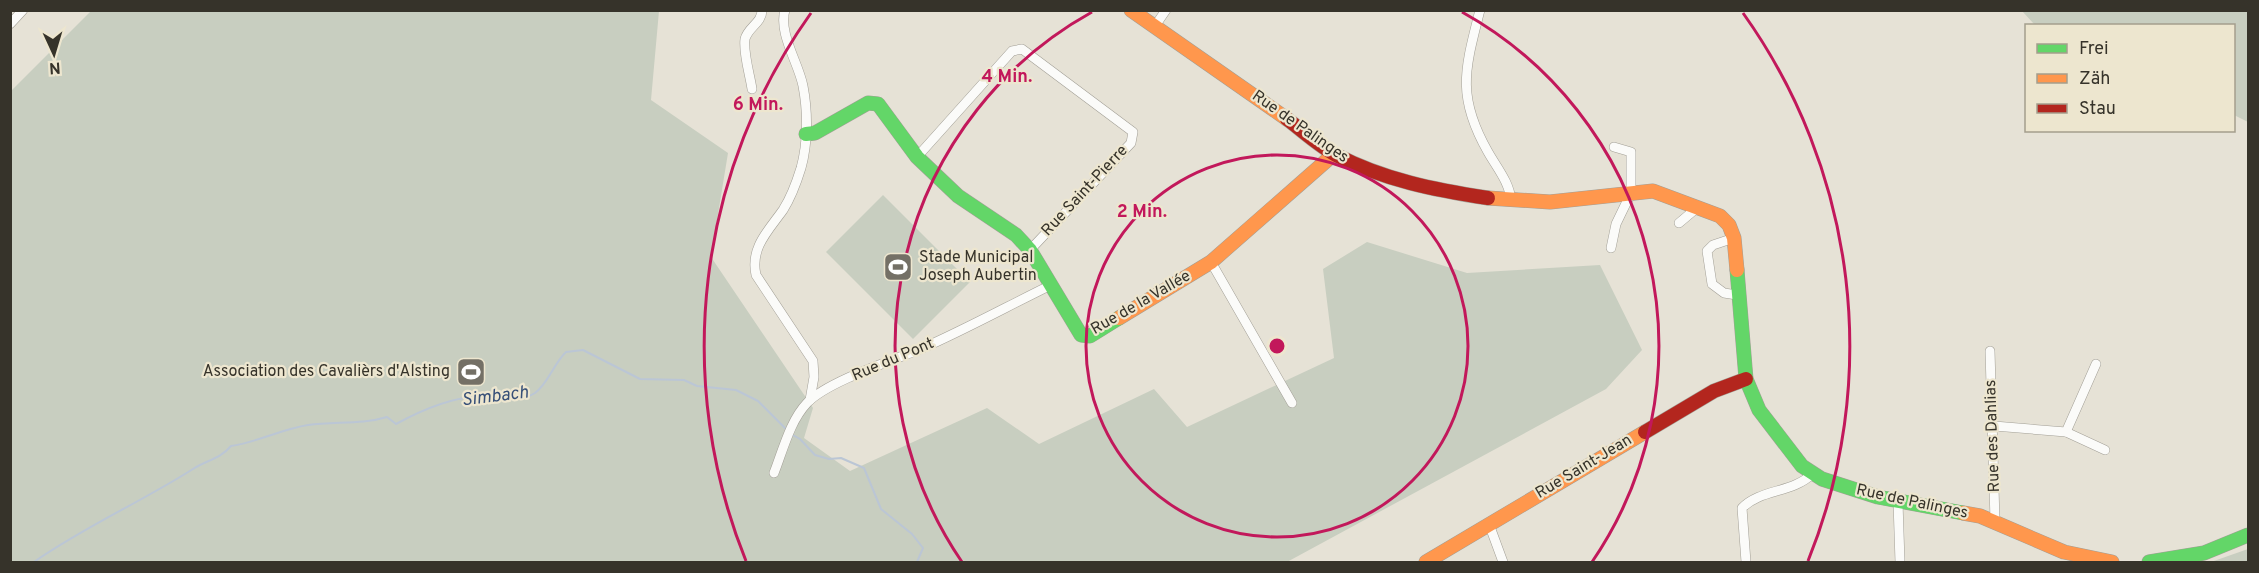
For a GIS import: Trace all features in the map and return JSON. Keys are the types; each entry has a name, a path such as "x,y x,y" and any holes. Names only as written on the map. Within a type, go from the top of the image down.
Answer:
{"main road":[{"name":"Rue de Palinges","path":"1131,10 1334,154 1370,171 1425,188 1511,201 1550,202 1660,192 1726,220 1734,238 1737,295 1746,379 1759,410 1794,457 1812,474 1838,485 1899,502 1969,514 1995,521 2064,552 2112,562"},
{"name":"Rue de la Vallée","path":"806,134 815,133 868,103 878,104 917,157 958,196 1016,236 1030,250 1081,335 1090,336 1211,262 1334,154"},
{"name":"Rue Saint-Jean","path":"1426,562 1714,391 1746,379"},
{"path":"2149,562 2204,553 2248,535"}],"street":[{"path":"10,24 23,10"},
{"path":"752,89 745,40 749,30 759,21 762,10"},
{"path":"785,10 788,36 803,86 806,134 801,169 784,208 762,238 753,262 756,275 813,361 814,377 810,400"},
{"path":"1155,26 1166,10"},
{"path":"1480,10 1466,67 1466,96 1475,127 1509,188 1511,201"},
{"name":"Rue Saint-Pierre","path":"917,157 1012,51 1022,49 1133,132 1131,143 1030,250"},
{"path":"1611,248 1616,224 1631,193 1631,152 1614,147"},
{"path":"1679,223 1698,207"},
{"path":"1734,238 1713,245 1707,255 1712,284 1724,293 1737,295"},
{"path":"1211,262 1292,404"},
{"name":"Rue du Pont","path":"774,473 789,433 801,410 810,400 847,379 925,347 1051,285"},
{"name":"Rue des Dahlias","path":"1990,351 1995,521"},
{"path":"2066,432 2096,364"},
{"path":"1994,426 2066,432 2105,450"},
{"path":"1746,562 1742,508 1749,501 1802,484 1812,474"},
{"path":"1899,502 1900,562"},
{"path":"1489,524 1503,562"}],"shaded area":[{"path":"91,11 659,11 651,100 728,153 711,257 813,408 804,438 850,471 987,408 1039,444 1154,389 1187,427 1334,358 1323,269 1367,242 1467,273 1600,265 1642,350 1606,389 1287,562 11,562 11,91"},
{"path":"2022,11 2248,11 2248,122 2235,116 2235,24 2034,24"},
{"name":"Stade Municipal Joseph Aubertin","path":"883,195 970,282 913,339 826,252"},
{"path":"2248,549 2248,562 2211,562"}],"waterway":[{"name":"Simbach","path":"34,562 198,466 218,457 231,446 308,425 367,421 387,417 396,424 434,406 465,398 521,398 540,389 566,352 583,350 640,379 684,380 697,386 736,390 758,401 787,430"},
{"name":"Simbach","path":"791,434 800,439 815,455 829,459 841,458 864,468 881,509 912,534 923,548 917,562"}],"traffic: fast":[{"path":"806,134 815,133 868,103 878,104 917,157 958,196 1016,235 1030,250 1081,335 1090,336 1119,318"},
{"path":"1737,270 1746,379 1759,410 1802,466 1822,479 1878,497 1963,513"},
{"path":"2149,562 2204,553 2248,535"}],"traffic: slow":[{"path":"1131,10 1287,119"},
{"path":"1119,318 1211,262 1334,154"},
{"path":"1488,198 1550,202 1653,191 1720,216 1729,225 1734,238 1737,270"},
{"path":"1426,562 1645,432"},
{"path":"1963,513 1980,516 2064,552 2112,562"}],"traffic: jam":[{"path":"1287,119 1317,143 1354,164 1429,187 1488,198"},
{"path":"1645,432 1714,391 1746,379"}],"place":[{"name":"Stade Municipal Joseph Aubertin","path":"898,267"},
{"name":"Association des Cavalièrs d'Alsting","path":"471,372"}]}
